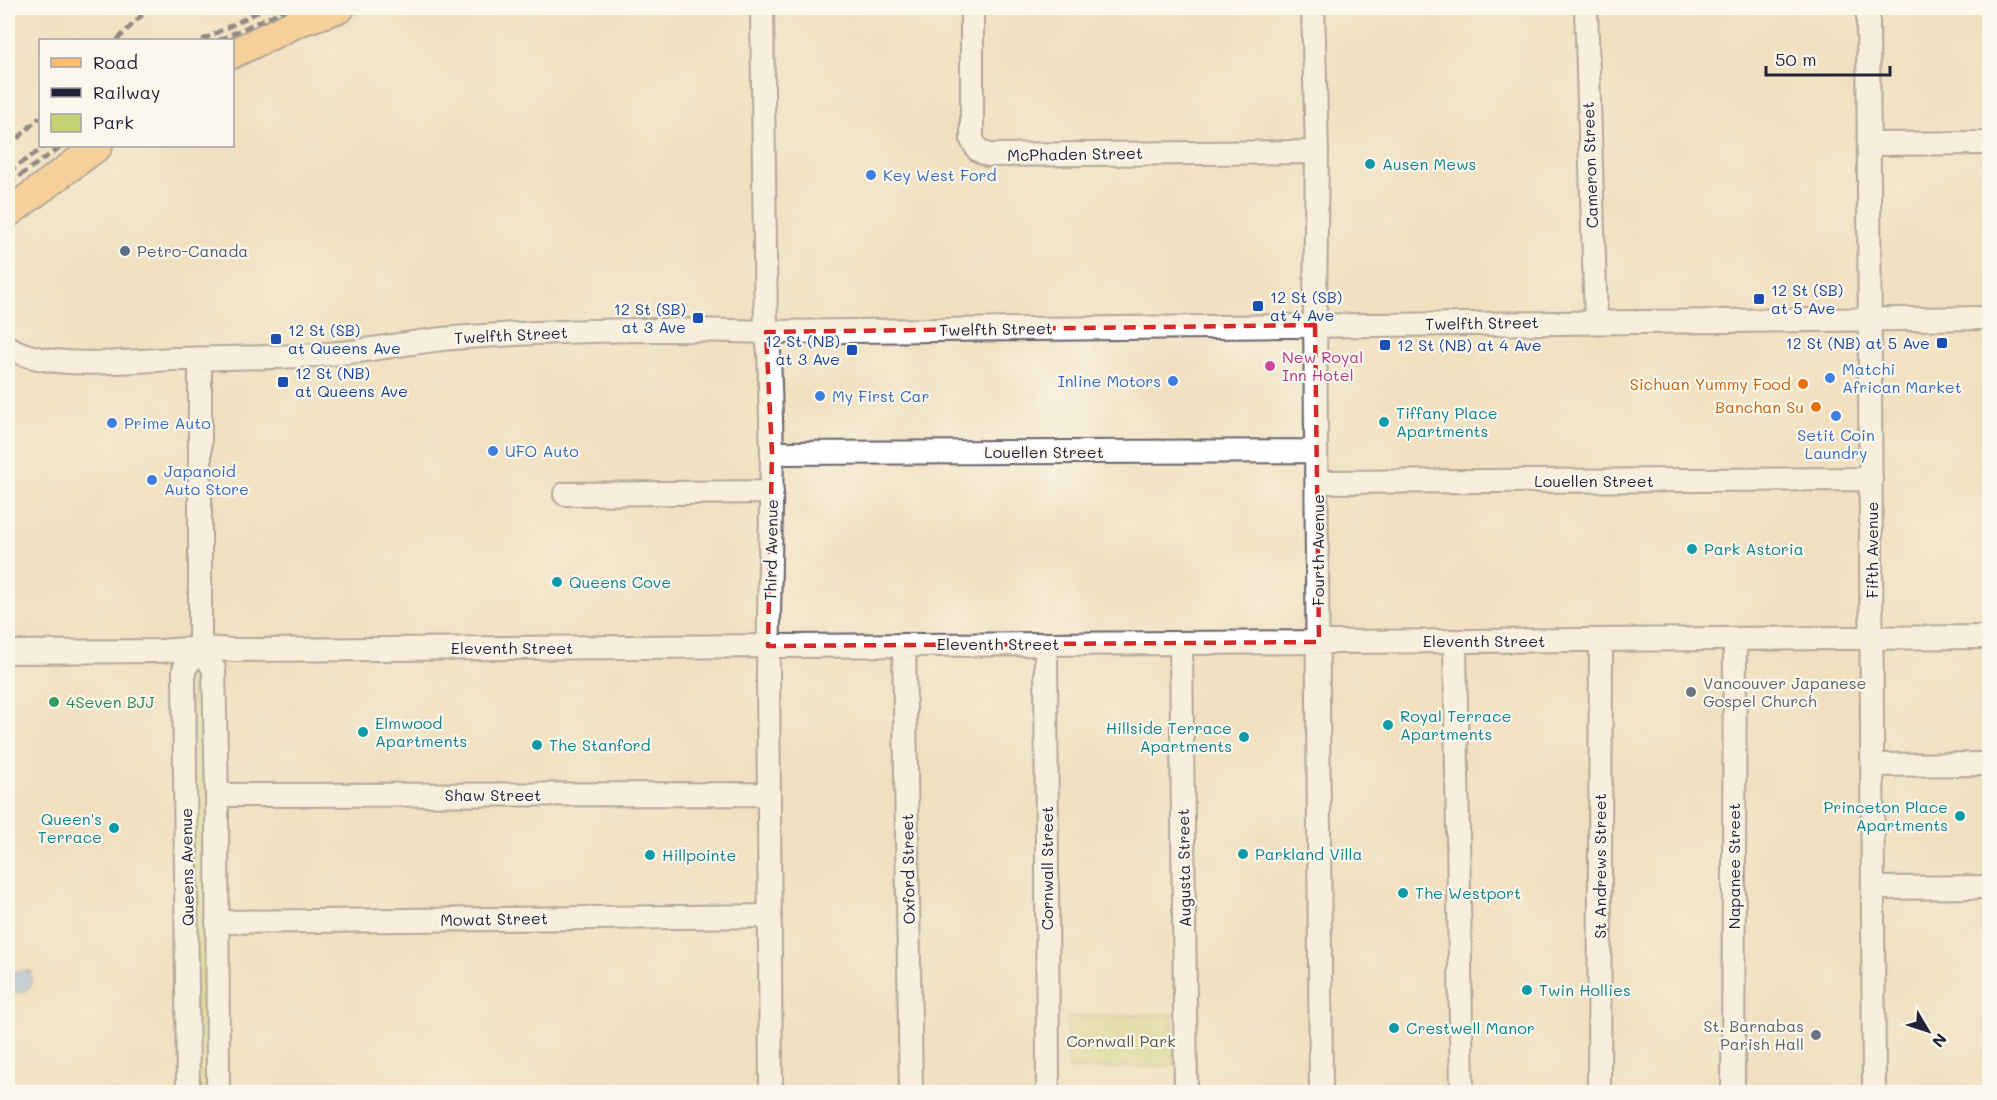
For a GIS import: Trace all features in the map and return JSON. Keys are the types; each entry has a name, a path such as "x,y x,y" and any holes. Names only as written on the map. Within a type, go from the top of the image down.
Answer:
{"main road":[{"path":"234,53 298,22 340,8"},
{"path":"8,213 97,147"}],"street":[{"name":"Third Avenue","path":"762,8 766,332 769,352 772,453 768,646 771,1092"},
{"name":"McPhaden Street","path":"972,8 972,140 978,150 988,155 1317,152"},
{"name":"Fourth Avenue","path":"1313,8 1317,152 1316,451 1321,1092"},
{"name":"Cameron Street","path":"1586,8 1596,322"},
{"name":"Fifth Avenue","path":"1868,8 1874,1092"},
{"path":"1869,144 1989,143"},
{"name":"Twelfth Street","path":"8,347 32,358 64,361 200,359 339,353 464,337 589,331 766,332 1989,318"},
{"name":"Queens Avenue","path":"200,359 200,648 214,669 217,795 218,1092"},
{"name":"Louellen Street","path":"772,453 1316,451"},
{"name":"Louellen Street","path":"1317,482 1871,479"},
{"path":"566,494 772,492"},
{"name":"Eleventh Street","path":"8,652 160,651 200,648 234,650 1989,637"},
{"name":"Napanee Street","path":"1733,1092 1735,639"},
{"name":"St Andrews Street","path":"1599,1092 1601,640"},
{"path":"1455,641 1462,1092"},
{"name":"Augusta Street","path":"1181,643 1186,1092"},
{"name":"Cornwall Street","path":"1046,644 1048,1092"},
{"name":"Oxford Street","path":"904,645 911,1092"},
{"name":"Queens Avenue","path":"188,1092 184,669 200,648"},
{"path":"1873,765 1989,764"},
{"name":"Shaw Street","path":"217,795 769,794"},
{"path":"1874,888 1989,887"},
{"name":"Mowat Street","path":"217,922 770,916"}],"highlighted area":[{"path":"1315,325 1319,642 768,646 772,453 766,332"}],"green space":[{"path":"191,672 206,672 210,1092 195,1092"},
{"name":"Cornwall Park","path":"1173,1014 1174,1066 1069,1069 1067,1017"}],"water":[{"path":"31,971 31,985 25,992 8,993 9,972"}],"railway":[{"path":"118,39 149,8"},
{"path":"204,39 266,8"},
{"path":"221,39 288,8"},
{"path":"8,148 39,118"},
{"path":"8,172 44,147"},
{"path":"8,184 61,147"}],"place":[{"name":"Ausen Mews","path":"1370,164"},
{"name":"Key West Ford","path":"871,175"},
{"name":"Petro-Canada","path":"125,251"},
{"name":"12 St (SB) at 5 Ave","path":"1759,299"},
{"name":"12 St (SB) at 4 Ave","path":"1258,306"},
{"name":"12 St (SB) at 3 Ave","path":"698,318"},
{"name":"12 St (SB) at Queens Ave","path":"276,339"},
{"name":"12 St (NB) at 5 Ave","path":"1942,343"},
{"name":"12 St (NB) at 4 Ave","path":"1385,345"},
{"name":"12 St (NB) at 3 Ave","path":"852,350"},
{"name":"New Royal Inn Hotel","path":"1270,366"},
{"name":"Matchi African Market","path":"1830,378"},
{"name":"Inline Motors","path":"1173,381"},
{"name":"12 St (NB) at Queens Ave","path":"283,382"},
{"name":"Sichuan Yummy Food","path":"1803,384"},
{"name":"My First Car","path":"820,396"},
{"name":"Banchan Su","path":"1816,407"},
{"name":"Setit Coin Laundry","path":"1836,416"},
{"name":"Tiffany Place Apartments","path":"1384,422"},
{"name":"Prime Auto","path":"112,423"},
{"name":"UFO Auto","path":"493,451"},
{"name":"Japanoid Auto Store","path":"152,480"},
{"name":"Park Astoria","path":"1692,549"},
{"name":"Queens Cove","path":"557,582"},
{"name":"Vancouver Japanese Gospel Church","path":"1691,692"},
{"name":"4Seven BJJ","path":"54,702"},
{"name":"Royal Terrace Apartments","path":"1388,725"},
{"name":"Elmwood Apartments","path":"363,732"},
{"name":"Hillside Terrace Apartments","path":"1244,737"},
{"name":"The Stanford","path":"537,745"},
{"name":"Princeton Place Apartments","path":"1960,816"},
{"name":"Queen's Terrace","path":"114,828"},
{"name":"Parkland Villa","path":"1243,854"},
{"name":"Hillpointe","path":"650,855"},
{"name":"The Westport","path":"1403,893"},
{"name":"Twin Hollies","path":"1527,990"},
{"name":"Crestwell Manor","path":"1394,1028"},
{"name":"St. Barnabas Parish Hall","path":"1816,1035"}]}
